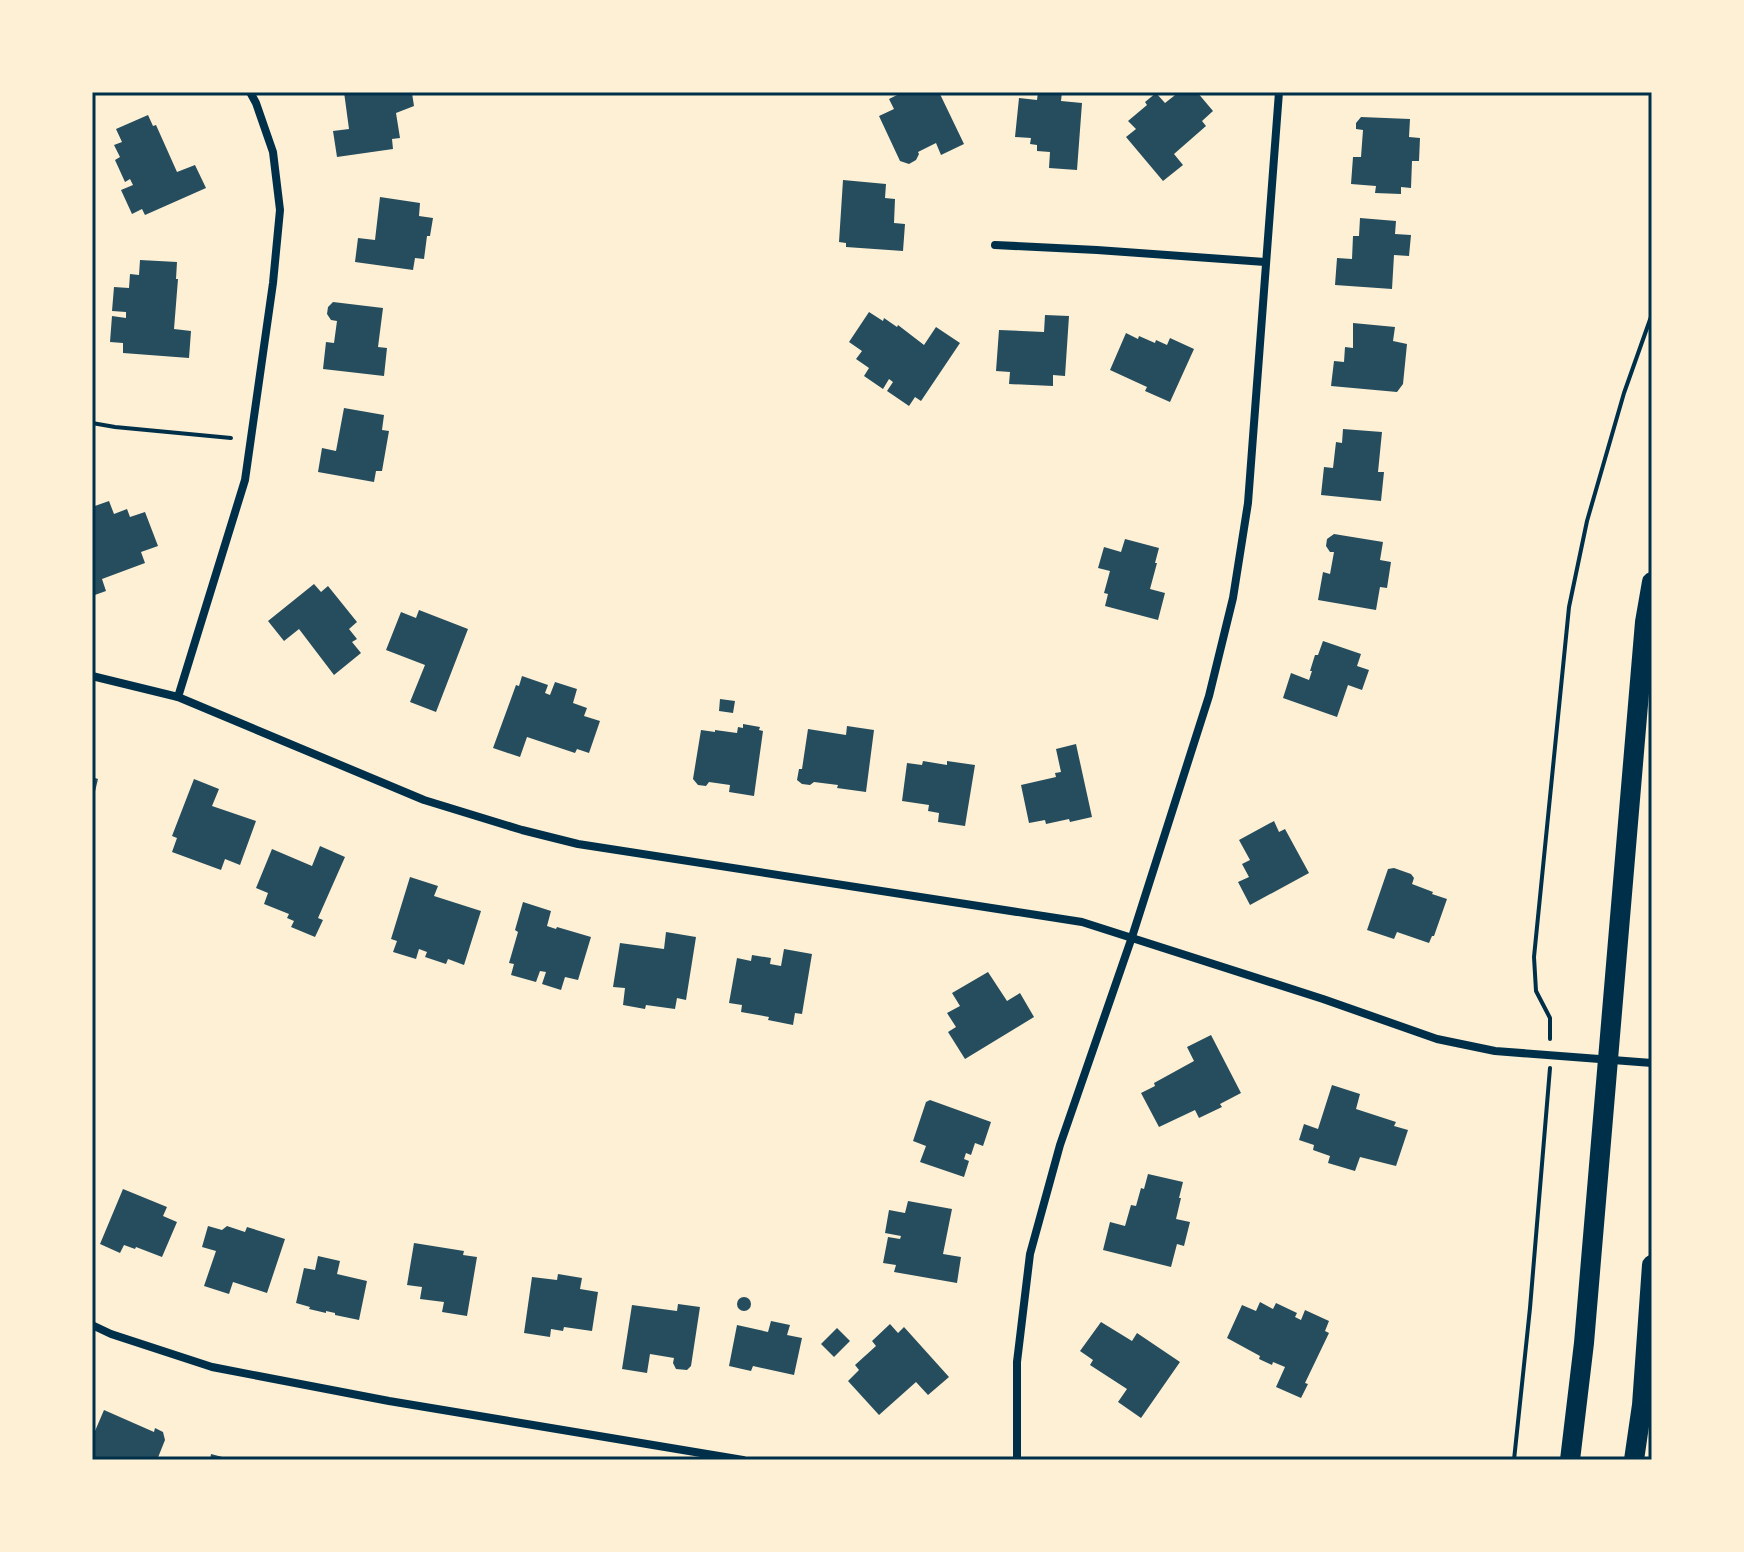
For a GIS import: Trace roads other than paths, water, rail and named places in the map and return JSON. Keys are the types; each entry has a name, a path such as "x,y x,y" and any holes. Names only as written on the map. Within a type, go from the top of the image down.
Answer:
{"main road":[{"path":"1570,1460 1584,1343 1644,637 1652,582"},
{"path":"1634,1460 1642,1405 1652,1265"}],"street":[{"path":"178,697 245,480 273,283 280,210 273,152 250,92"},
{"path":"1017,1460 1017,1362 1030,1254 1060,1145 1132,937 1209,696 1233,598 1248,503 1279,92"},
{"path":"995,245 1265,262"},
{"path":"92,676 178,697 399,790 459,811 578,844 1067,920 1132,937 1437,1039 1495,1051 1652,1063"},
{"path":"92,1325 212,1367 403,1403 743,1460"}]}
